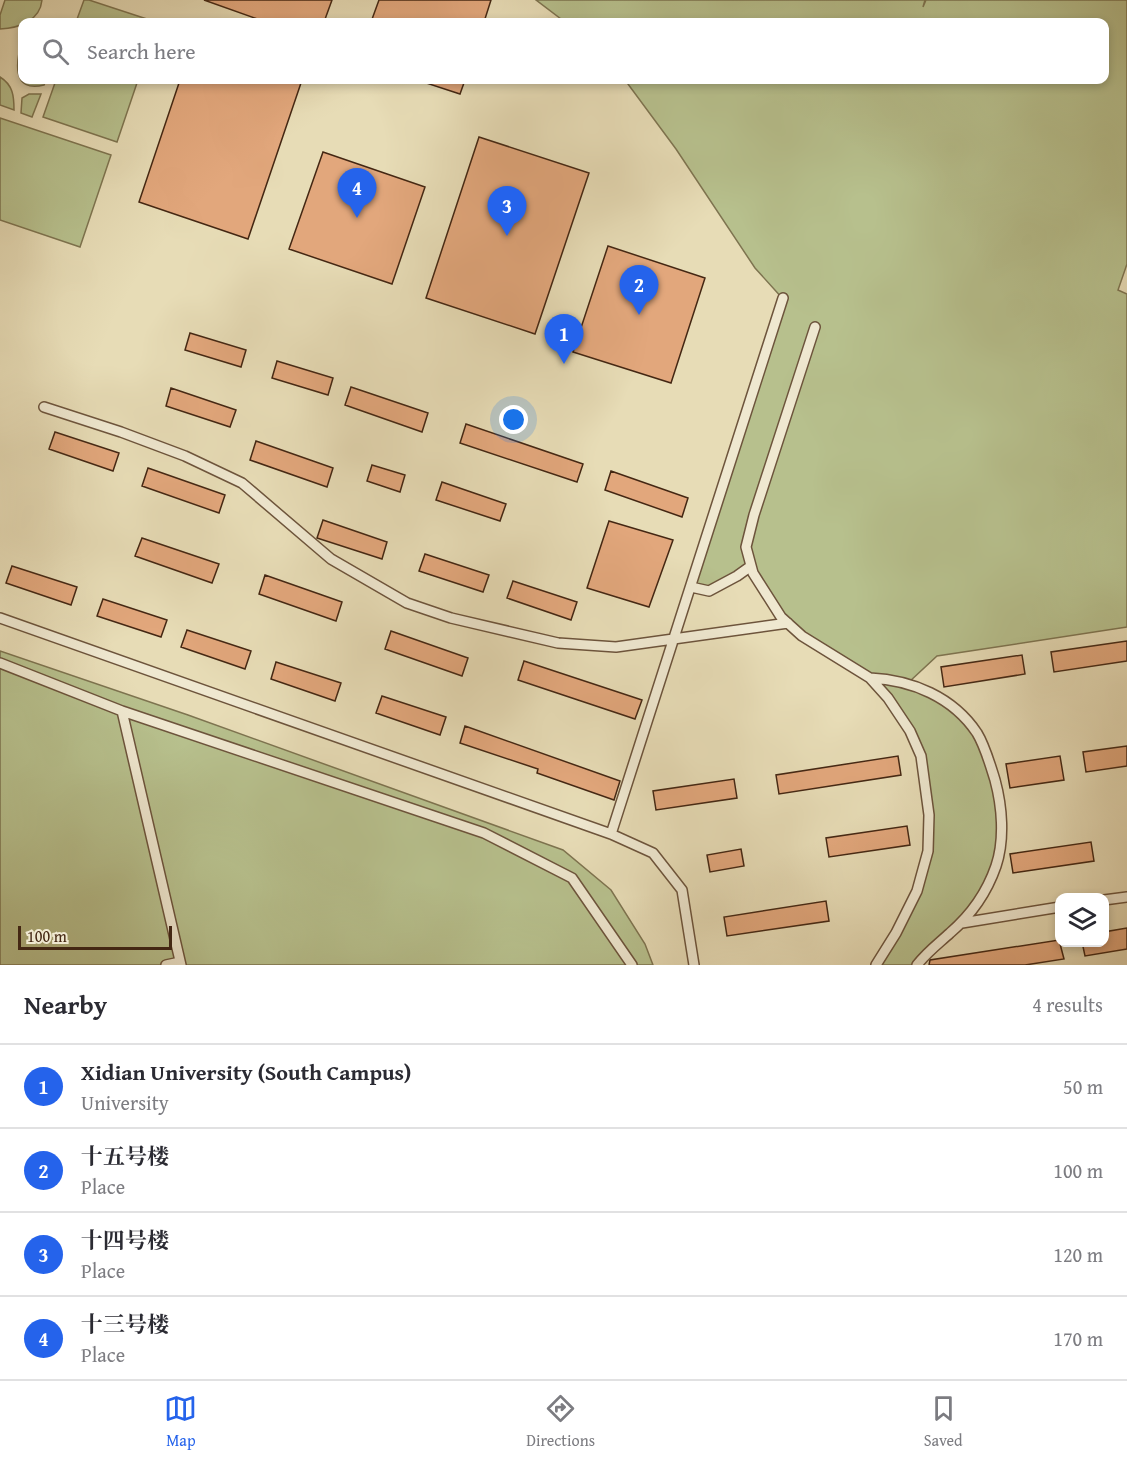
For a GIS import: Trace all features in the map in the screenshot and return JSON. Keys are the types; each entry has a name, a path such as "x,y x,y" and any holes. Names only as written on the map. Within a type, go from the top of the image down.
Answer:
{"street":[{"path":"611,834 783,298"},
{"path":"815,327 749,531 746,547 753,573 766,595 788,623 802,636 870,678 888,698 910,731 921,756 929,814 928,851 917,891 896,933 876,965"},
{"path":"44,407 185,456 242,483 331,559 407,603 451,618 558,643 616,647 788,623"},
{"path":"692,587 708,591 751,566"},
{"path":"0,618 611,834 653,852 682,890 694,965"},
{"path":"0,663 122,711 484,833 572,878 632,965"},
{"path":"870,678 890,679 933,693 953,707 977,733 990,764 1000,800 1001,834 996,865 974,908 962,923 926,953 917,965"},
{"path":"122,711 180,964 166,965"},
{"path":"1109,899 1127,897"},
{"path":"962,923 1055,908"}],"green space":[{"path":"5,0 42,0 33,18 18,18 18,26 0,29 0,15"},
{"path":"84,0 89,0 144,18 77,18"},
{"path":"536,0 925,0 923,7 926,0 1127,0 1127,264 1118,290 1127,294 1127,627 937,656 908,683 936,695 977,733 997,788 1001,834 984,892 918,965 877,965 896,933 928,851 925,778 910,731 870,678 781,617 751,566 719,587 691,587 783,299 755,268 676,149 628,84 1109,84 1109,18 560,18"},
{"path":"0,77 12,91 14,110 0,105"},
{"path":"26,84 44,84 44,85"},
{"path":"55,84 137,84 117,142 43,117"},
{"path":"29,94 41,94 32,117 21,113 22,98"},
{"path":"0,118 111,155 80,247 0,220"},
{"path":"0,651 188,715 563,850 611,890 645,944 653,965 0,965"}],"building":[{"path":"204,0 332,0 325,18 255,18"},
{"path":"379,0 491,0 485,18 372,18"},
{"path":"179,84 301,84 248,239 139,202"},
{"path":"429,84 464,84 460,94"},
{"path":"479,137 589,173 535,334 426,298"},
{"path":"323,152 425,187 392,284 289,249"},
{"path":"608,246 705,278 671,383 573,352"},
{"path":"190,333 246,350 241,367 185,350"},
{"path":"277,361 333,378 328,395 272,378"},
{"path":"351,387 428,413 422,432 345,405"},
{"path":"171,388 236,410 230,427 166,406"},
{"path":"466,424 583,464 577,482 460,443"},
{"path":"55,432 119,453 113,471 49,449"},
{"path":"256,441 333,468 327,487 250,460"},
{"path":"372,465 405,475 400,492 367,481"},
{"path":"148,468 225,495 219,513 142,486"},
{"path":"611,471 688,498 682,517 605,490"},
{"path":"442,482 506,504 500,521 436,500"},
{"path":"323,520 387,542 382,559 317,538"},
{"path":"609,521 673,540 649,607 587,588"},
{"path":"142,538 219,564 212,583 135,556"},
{"path":"425,554 489,575 483,592 419,571"},
{"path":"12,566 77,587 71,605 6,583"},
{"path":"265,575 342,602 336,621 259,594"},
{"path":"513,581 577,602 571,620 507,598"},
{"path":"103,599 167,620 161,637 97,616"},
{"path":"187,630 251,651 245,669 181,647"},
{"path":"391,631 468,658 462,676 385,649"},
{"path":"1127,641 1127,661 1054,672 1051,652"},
{"path":"1022,655 1025,674 944,687 941,667"},
{"path":"524,661 642,700 635,719 518,680"},
{"path":"276,662 341,683 335,701 271,679"},
{"path":"382,696 446,717 440,735 376,713"},
{"path":"465,726 620,781 614,800 537,773 538,769 460,743"},
{"path":"1127,746 1127,766 1086,772 1083,752"},
{"path":"898,756 901,775 779,794 776,775"},
{"path":"1060,756 1064,780 1010,788 1006,764"},
{"path":"734,779 737,798 656,810 653,791"},
{"path":"907,826 910,845 829,857 826,838"},
{"path":"1091,842 1094,861 1013,873 1010,854"},
{"path":"741,849 744,866 710,872 707,855"},
{"path":"826,901 829,921 727,936 724,917"},
{"path":"1127,928 1127,949 1085,956 1083,947 1109,947 1109,931"},
{"path":"1055,941 1055,947 1061,947 1064,959 1025,965 929,965 930,960"}],"place":[{"name":"十三号楼","path":"357,218"},
{"name":"十四号楼","path":"507,236"},
{"name":"十五号楼","path":"639,315"},
{"name":"Xidian University (South Campus)","path":"564,364"}]}
